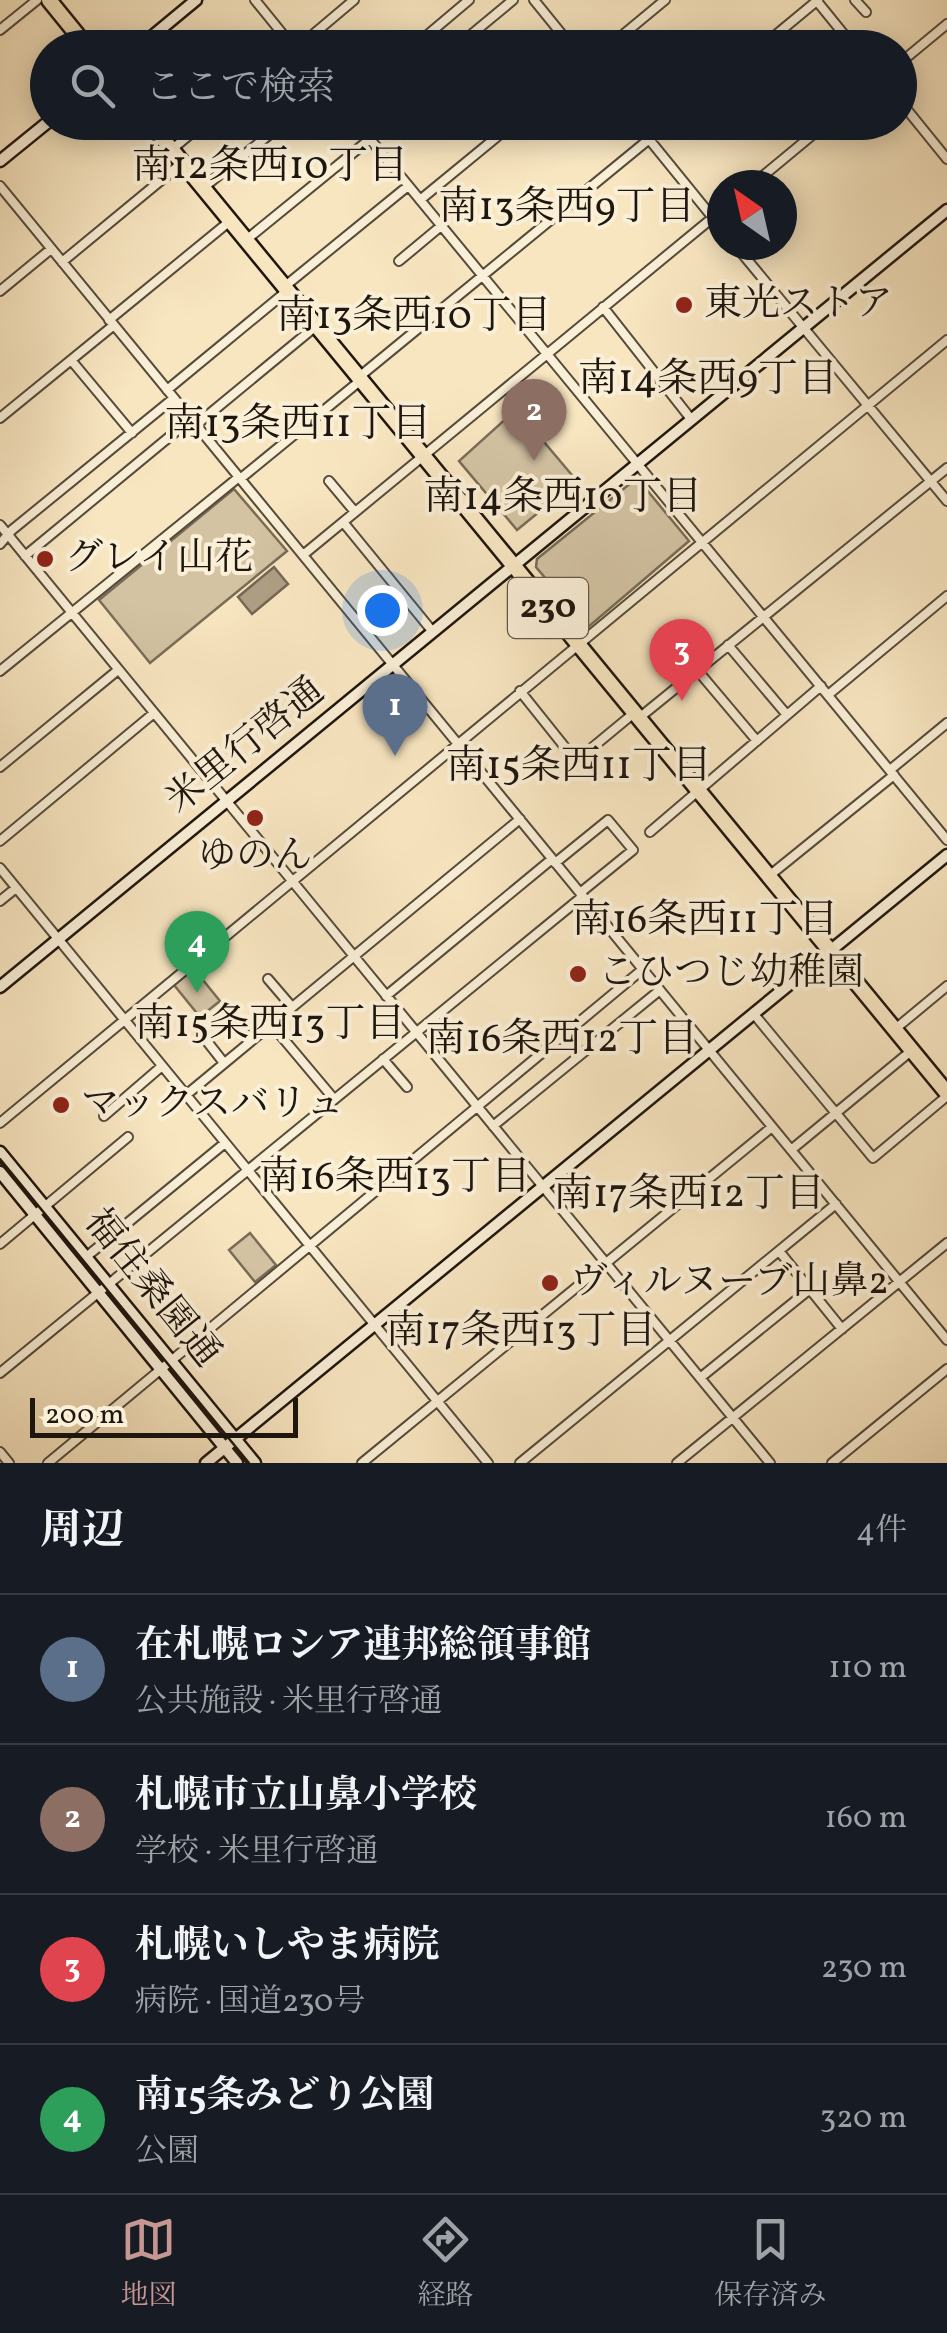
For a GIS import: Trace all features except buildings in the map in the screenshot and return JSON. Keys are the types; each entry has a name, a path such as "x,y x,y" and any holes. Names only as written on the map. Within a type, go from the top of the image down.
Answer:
{"highway":[{"path":"49,0 73,30"},
{"name":"230","path":"163,140 947,1095"}],"street":[{"path":"0,30 37,0"},
{"path":"160,30 196,0"},
{"path":"256,0 280,30"},
{"path":"317,30 354,0"},
{"path":"433,30 469,0"},
{"path":"477,30 513,0"},
{"path":"534,0 558,30"},
{"path":"628,30 664,0"},
{"path":"781,30 816,0 840,30"},
{"path":"855,0 866,12"},
{"path":"917,49 947,24"},
{"path":"917,122 947,159"},
{"path":"936,145 947,136"},
{"path":"0,161 30,137"},
{"path":"171,150 183,140"},
{"path":"203,188 263,140"},
{"path":"246,240 369,140"},
{"path":"371,140 947,840"},
{"path":"420,200 493,140"},
{"path":"0,671 649,140 707,211"},
{"path":"770,170 806,140"},
{"path":"62,262 182,162"},
{"path":"0,186 946,1337"},
{"path":"167,390 408,186"},
{"name":"米里行啓通","path":"0,988 947,210"},
{"path":"0,418 230,221"},
{"path":"302,555 707,221"},
{"path":"399,260 442,226"},
{"path":"0,291 52,249"},
{"path":"747,260 947,501"},
{"path":"602,308 691,418"},
{"path":"26,556 316,325"},
{"path":"0,1123 947,340"},
{"path":"70,360 132,433"},
{"path":"0,544 174,398"},
{"path":"520,691 576,761 698,670 947,468"},
{"path":"329,481 355,512"},
{"path":"343,522 433,632"},
{"path":"0,525 770,1463"},
{"path":"828,694 947,596"},
{"path":"728,646 787,715"},
{"path":"0,767 118,670"},
{"path":"698,670 757,741"},
{"path":"650,832 821,686"},
{"path":"0,841 154,713"},
{"path":"768,876 947,723"},
{"path":"186,1095 520,819"},
{"path":"0,1372 632,850 608,820 386,996"},
{"path":"206,1463 947,854"},
{"path":"0,868 488,1463"},
{"path":"0,901 16,888"},
{"path":"48,1463 642,969"},
{"path":"268,979 292,1007"},
{"path":"894,1030 947,986"},
{"path":"493,1126 660,990"},
{"path":"752,1013 873,1158 947,1095"},
{"path":"231,1016 251,1041"},
{"path":"271,1024 334,1099"},
{"path":"202,1035 224,1063"},
{"path":"791,1150 911,1050"},
{"path":"383,1058 408,1087"},
{"path":"104,1116 162,1066"},
{"path":"362,1463 772,1127"},
{"path":"0,1244 128,1137"},
{"path":"86,1258 225,1143"},
{"name":"福住桑園通","path":"0,1152 86,1258 161,1370 237,1463"},
{"name":"福住桑園通","path":"0,1172 172,1362 256,1463"},
{"path":"520,1463 836,1204"},
{"path":"681,1462 947,1244"},
{"path":"779,1251 842,1329"},
{"path":"700,1378 810,1289"},
{"path":"0,1355 8,1366"},
{"path":"832,1463 947,1368"},
{"path":"0,1452 9,1463"}],"shaded area":[{"path":"510,415 522,416 577,481 517,530 459,461"},
{"path":"637,478 689,541 587,628 572,610 582,601 573,591 563,599 536,567 537,559"},
{"path":"234,489 287,551 150,663 99,600"},
{"path":"274,567 288,584 252,614 238,597"},
{"path":"194,969 220,1001 200,1017 174,985"},
{"path":"250,1233 276,1265 255,1282 229,1250"}],"tram line":[{"path":"0,1159 249,1463"}],"place":[{"name":"東光ストア","path":"684,305"},
{"name":"札幌市立山鼻小学校","path":"534,461"},
{"name":"グレイ山花","path":"45,559"},
{"name":"札幌いしやま病院","path":"682,701"},
{"name":"在札幌ロシア連邦総領事館","path":"395,756"},
{"name":"ゆのん","path":"255,818"},
{"name":"こひつじ幼稚園","path":"578,974"},
{"name":"南15条みどり公園","path":"197,993"},
{"name":"マックスバリュ","path":"61,1105"},
{"name":"ヴィルヌーブ山鼻2","path":"550,1283"}],"district":[{"name":"南12条西10丁目","path":"270,168"},
{"name":"南13条西9丁目","path":"567,209"},
{"name":"南13条西10丁目","path":"414,318"},
{"name":"南14条西9丁目","path":"708,381"},
{"name":"南13条西11丁目","path":"298,426"},
{"name":"南14条西10丁目","path":"563,499"},
{"name":"南15条西11丁目","path":"579,768"},
{"name":"南16条西11丁目","path":"705,922"},
{"name":"南15条西13丁目","path":"270,1026"},
{"name":"南16条西12丁目","path":"562,1041"},
{"name":"南16条西13丁目","path":"395,1179"},
{"name":"南17条西12丁目","path":"689,1196"},
{"name":"南17条西13丁目","path":"521,1333"}]}
